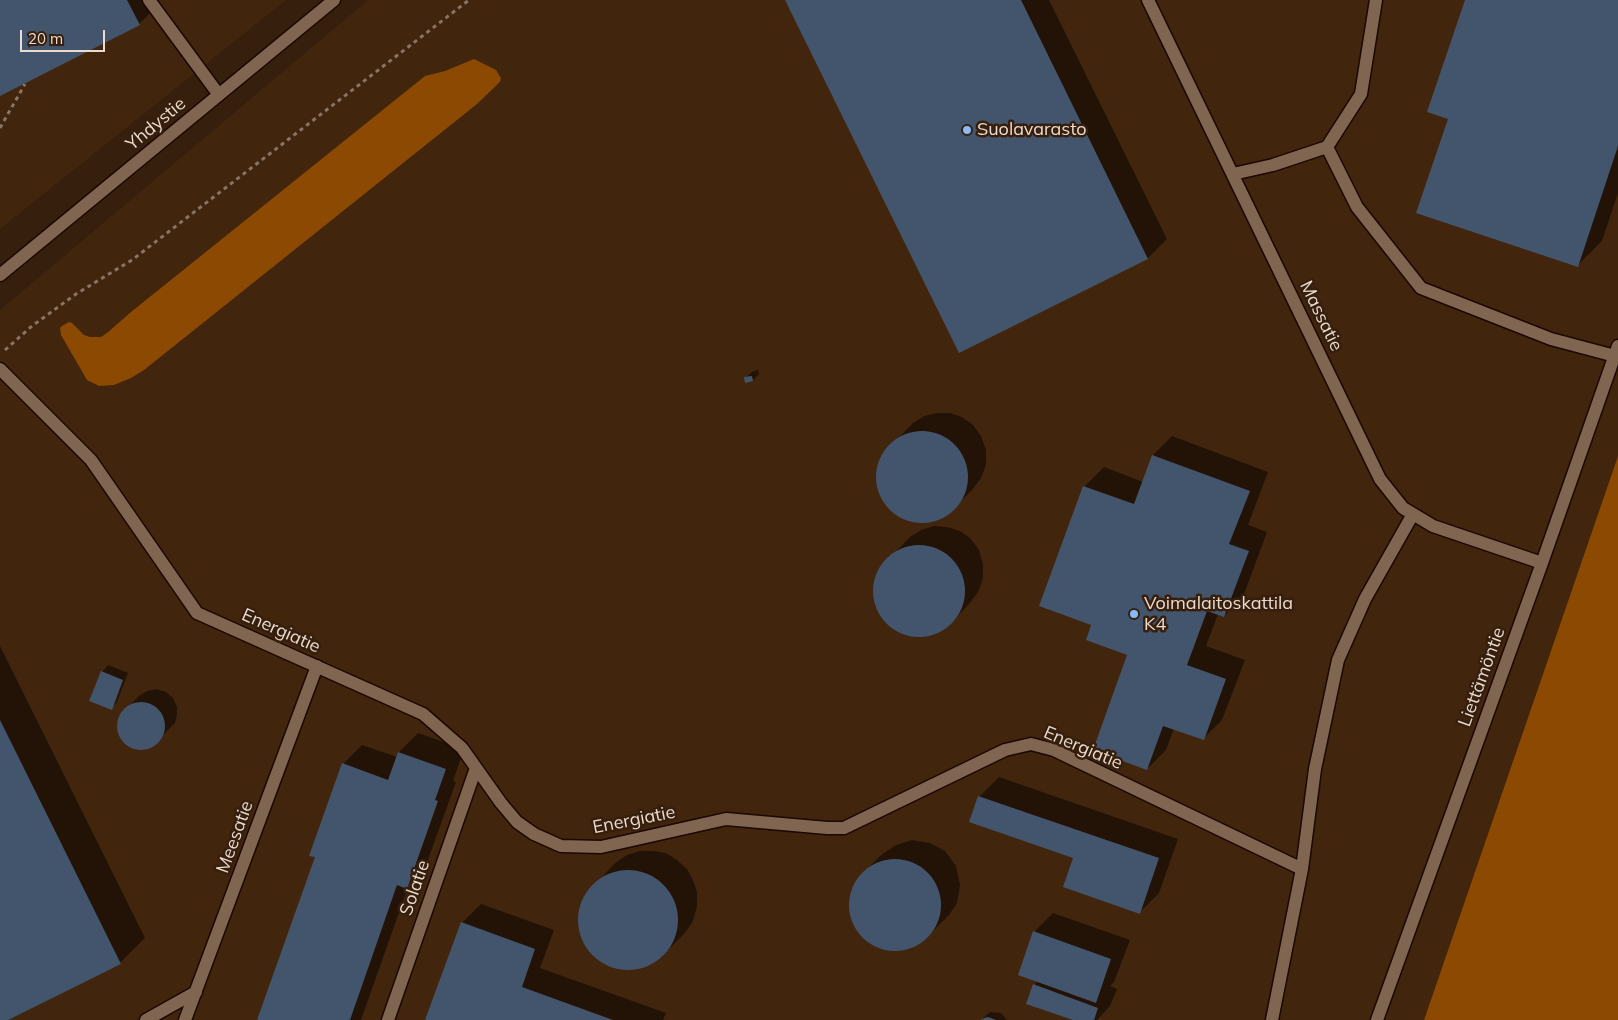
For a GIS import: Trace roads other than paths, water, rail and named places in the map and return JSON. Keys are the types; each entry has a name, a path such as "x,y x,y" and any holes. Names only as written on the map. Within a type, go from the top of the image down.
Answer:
{"lane":[{"path":"149,0 219,94"},
{"name":"Yhdystie","path":"0,275 334,0"},
{"name":"Massatie","path":"1148,0 1380,479 1404,508 1433,526 1516,556 1542,563"},
{"path":"1232,174 1273,165 1327,147 1361,94 1376,0"},
{"path":"1327,147 1357,207 1421,288 1551,339 1616,351"},
{"name":"Liettämöntie","path":"1376,1020 1542,563 1616,351"},
{"name":"Energiatie","path":"0,369 91,460 197,613 423,714 462,748 501,803 517,822 534,834 561,846 601,847 726,819 844,828 1005,750 1032,744 1054,750 1302,869"},
{"path":"1272,1020 1302,869 1315,769 1338,660 1365,599 1413,514"},
{"name":"Meesatie","path":"185,1020 317,666"},
{"name":"Solatie","path":"388,1020 476,768"},
{"path":"146,1020 196,992"}],"place":[{"name":"Suolavarasto","path":"967,130"},
{"name":"Voimalaitoskattila K4","path":"1134,614"}]}
